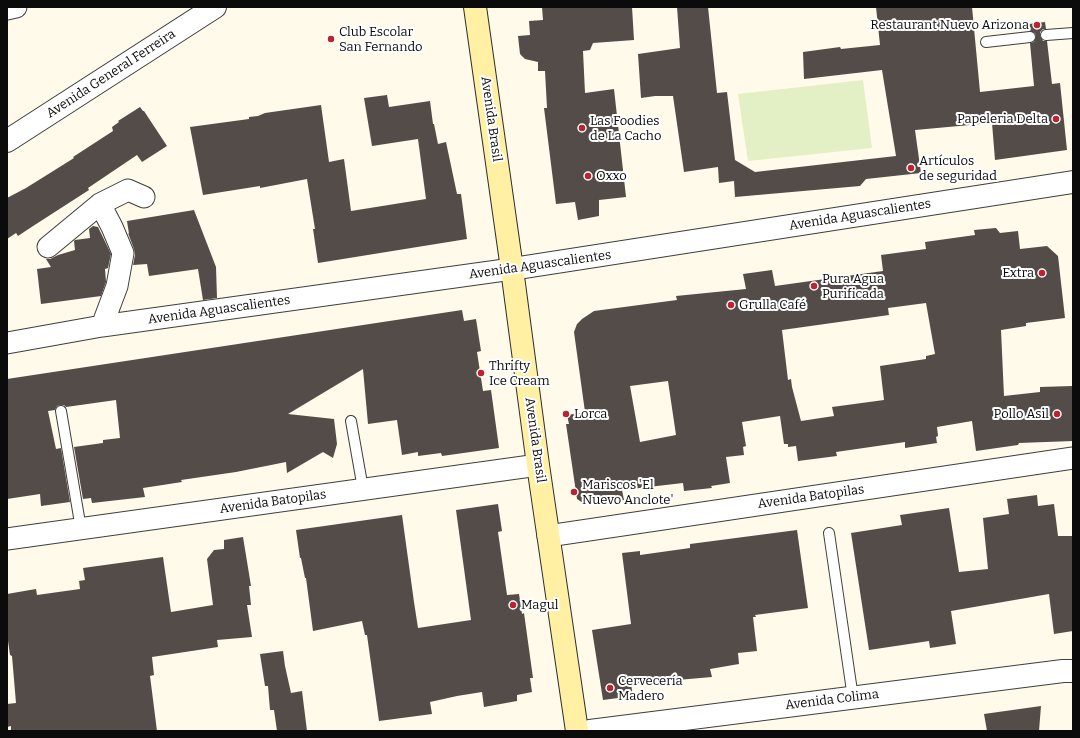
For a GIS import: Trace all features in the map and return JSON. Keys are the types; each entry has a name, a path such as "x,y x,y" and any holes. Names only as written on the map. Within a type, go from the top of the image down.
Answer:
{"main road":[{"name":"Avenida Brasil","path":"475,7 548,536 577,731"}],"street":[{"path":"7,9 16,7"},
{"name":"Avenida General Ferreira","path":"7,141 215,7"},
{"name":"Avenida Aguascalientes","path":"7,343 102,326 512,269 1073,182"},
{"path":"48,247 100,204 128,190 144,196"},
{"path":"100,204 123,253 117,286 102,326"},
{"name":"Avenida Batopilas","path":"548,536 1073,458"},
{"name":"Avenida Batopilas","path":"7,539 538,465"},
{"name":"Avenida Colima","path":"590,731 1063,671 1073,671"}],"lane":[{"path":"1046,35 1073,32"},
{"path":"986,42 1030,37"},
{"path":"61,411 81,529"},
{"path":"351,421 362,489"},
{"path":"829,533 853,698"}],"green space":[{"path":"863,80 872,148 748,161 738,94"}],"building":[{"path":"542,7 632,7 634,40 593,43 590,50 583,51 585,93 614,89 626,197 599,200 599,216 578,220 575,202 556,204 544,108 547,108 545,71 538,71 538,62 525,59 520,54 518,36 530,35 529,21 543,20"},
{"path":"677,7 708,7 717,93 727,92 735,160 755,172 896,156 882,70 804,79 803,52 840,47 841,49 880,45 876,7 972,7 980,92 1034,86 1030,43 1034,42 1036,37 1035,33 1029,31 1029,24 1045,22 1046,29 1043,29 1040,32 1040,36 1043,41 1047,41 1052,84 1060,83 1067,150 995,160 992,123 915,130 921,173 866,179 860,186 735,197 734,181 719,183 718,167 684,172 673,96 641,98 638,54 680,48"},
{"path":"387,95 389,107 430,101 433,124 438,144 446,142 457,194 461,194 467,239 318,263 313,229 315,229 307,179 260,188 260,186 203,195 190,127 249,119 249,117 258,116 265,113 321,105 329,162 344,159 351,211 426,199 418,139 372,146 364,98"},
{"path":"140,107 167,146 142,162 137,155 88,188 89,190 18,236 16,233 7,239 7,198 74,158 73,157 113,131 112,127 119,122 118,121"},
{"path":"194,210 216,267 217,298 203,300 198,269 149,276 147,264 133,265 135,255 128,233 129,234 127,221"},
{"path":"93,226 98,227 111,254 108,268 105,269 106,282 101,296 41,304 37,269 51,267 46,259 75,250 74,241 90,238 89,229"},
{"path":"996,228 1000,233 1018,231 1020,249 1047,246 1058,256 1065,318 1026,323 1026,326 1001,330 1004,396 1040,392 1040,387 1073,386 1073,441 1019,443 1018,445 976,451 972,421 937,427 937,443 905,448 905,442 836,452 837,456 798,461 796,446 788,447 788,444 784,444 780,416 742,422 746,446 743,447 744,455 726,457 730,483 711,486 712,488 684,491 683,483 622,490 624,500 586,505 577,499 566,424 569,424 567,415 585,412 574,332 577,324 582,319 594,311 677,300 676,296 746,289 743,274 772,270 775,286 883,271 881,255 926,249 925,242 975,235 974,230","holes":["926,303 935,354 926,356 926,359 880,366 884,400 832,407 834,416 801,421 791,379 788,380 782,330 889,315 888,308","668,381 676,435 640,442 630,386"]},
{"path":"462,310 464,321 476,319 481,351 477,352 483,391 491,390 499,448 442,456 441,453 418,456 418,452 402,455 397,420 368,424 363,369 288,414 334,419 337,444 333,458 323,452 287,473 286,462 143,488 145,497 92,503 91,498 83,499 74,447 103,443 103,440 120,438 116,400 66,407 64,405 60,405 57,406 55,410 48,411 56,449 61,448 70,502 41,506 40,494 7,499 7,379"},
{"path":"1037,495 1038,506 1054,504 1058,536 1073,536 1073,631 1054,634 1049,594 951,611 956,644 930,648 929,641 869,650 851,533 902,525 900,515 949,508 959,572 988,569 983,518 1009,514 1007,499"},
{"path":"498,504 502,531 498,532 507,595 519,594 522,614 524,613 533,678 530,678 532,692 517,695 517,701 484,707 482,692 457,696 430,702 432,714 379,721 367,635 365,635 362,621 313,631 306,578 300,558 296,530 402,515 418,628 471,620 456,510"},
{"path":"797,530 808,608 755,615 756,617 753,617 757,651 738,653 739,664 710,669 712,677 631,684 633,696 603,700 592,630 631,624 622,553 640,551 640,555 690,548 690,544"},
{"path":"243,537 251,586 249,586 251,605 247,605 252,637 217,640 218,647 152,657 154,675 150,676 157,731 11,731 11,726 7,727 7,704 16,703 12,656 10,655 7,634 7,594 36,589 37,595 80,589 79,581 85,580 83,568 163,557 171,612 213,605 207,559 214,550 224,549 224,540"},
{"path":"283,651 291,693 302,691 307,731 277,731 274,710 270,710 268,686 265,686 260,654"},
{"path":"1041,706 1039,731 987,731 984,714"}],"place":[{"name":"Restaurant Nuevo Arizona","path":"1037,25"},
{"name":"Club Escolar San Fernando","path":"331,39"},
{"name":"Papeleria Delta","path":"1056,119"},
{"name":"Las Foodies de La Cacho","path":"582,128"},
{"name":"Artículos de seguridad","path":"911,168"},
{"name":"Oxxo","path":"588,176"},
{"name":"Extra","path":"1042,273"},
{"name":"Pura Agua Purificada","path":"814,286"},
{"name":"Grulla Café","path":"731,305"},
{"name":"Thrifty Ice Cream","path":"481,373"},
{"name":"Lorca","path":"566,414"},
{"name":"Pollo Asil","path":"1057,414"},
{"name":"Mariscos 'El Nuevo Anclote'","path":"574,492"},
{"name":"Magul","path":"513,605"},
{"name":"Cervecería Madero","path":"610,688"}]}
